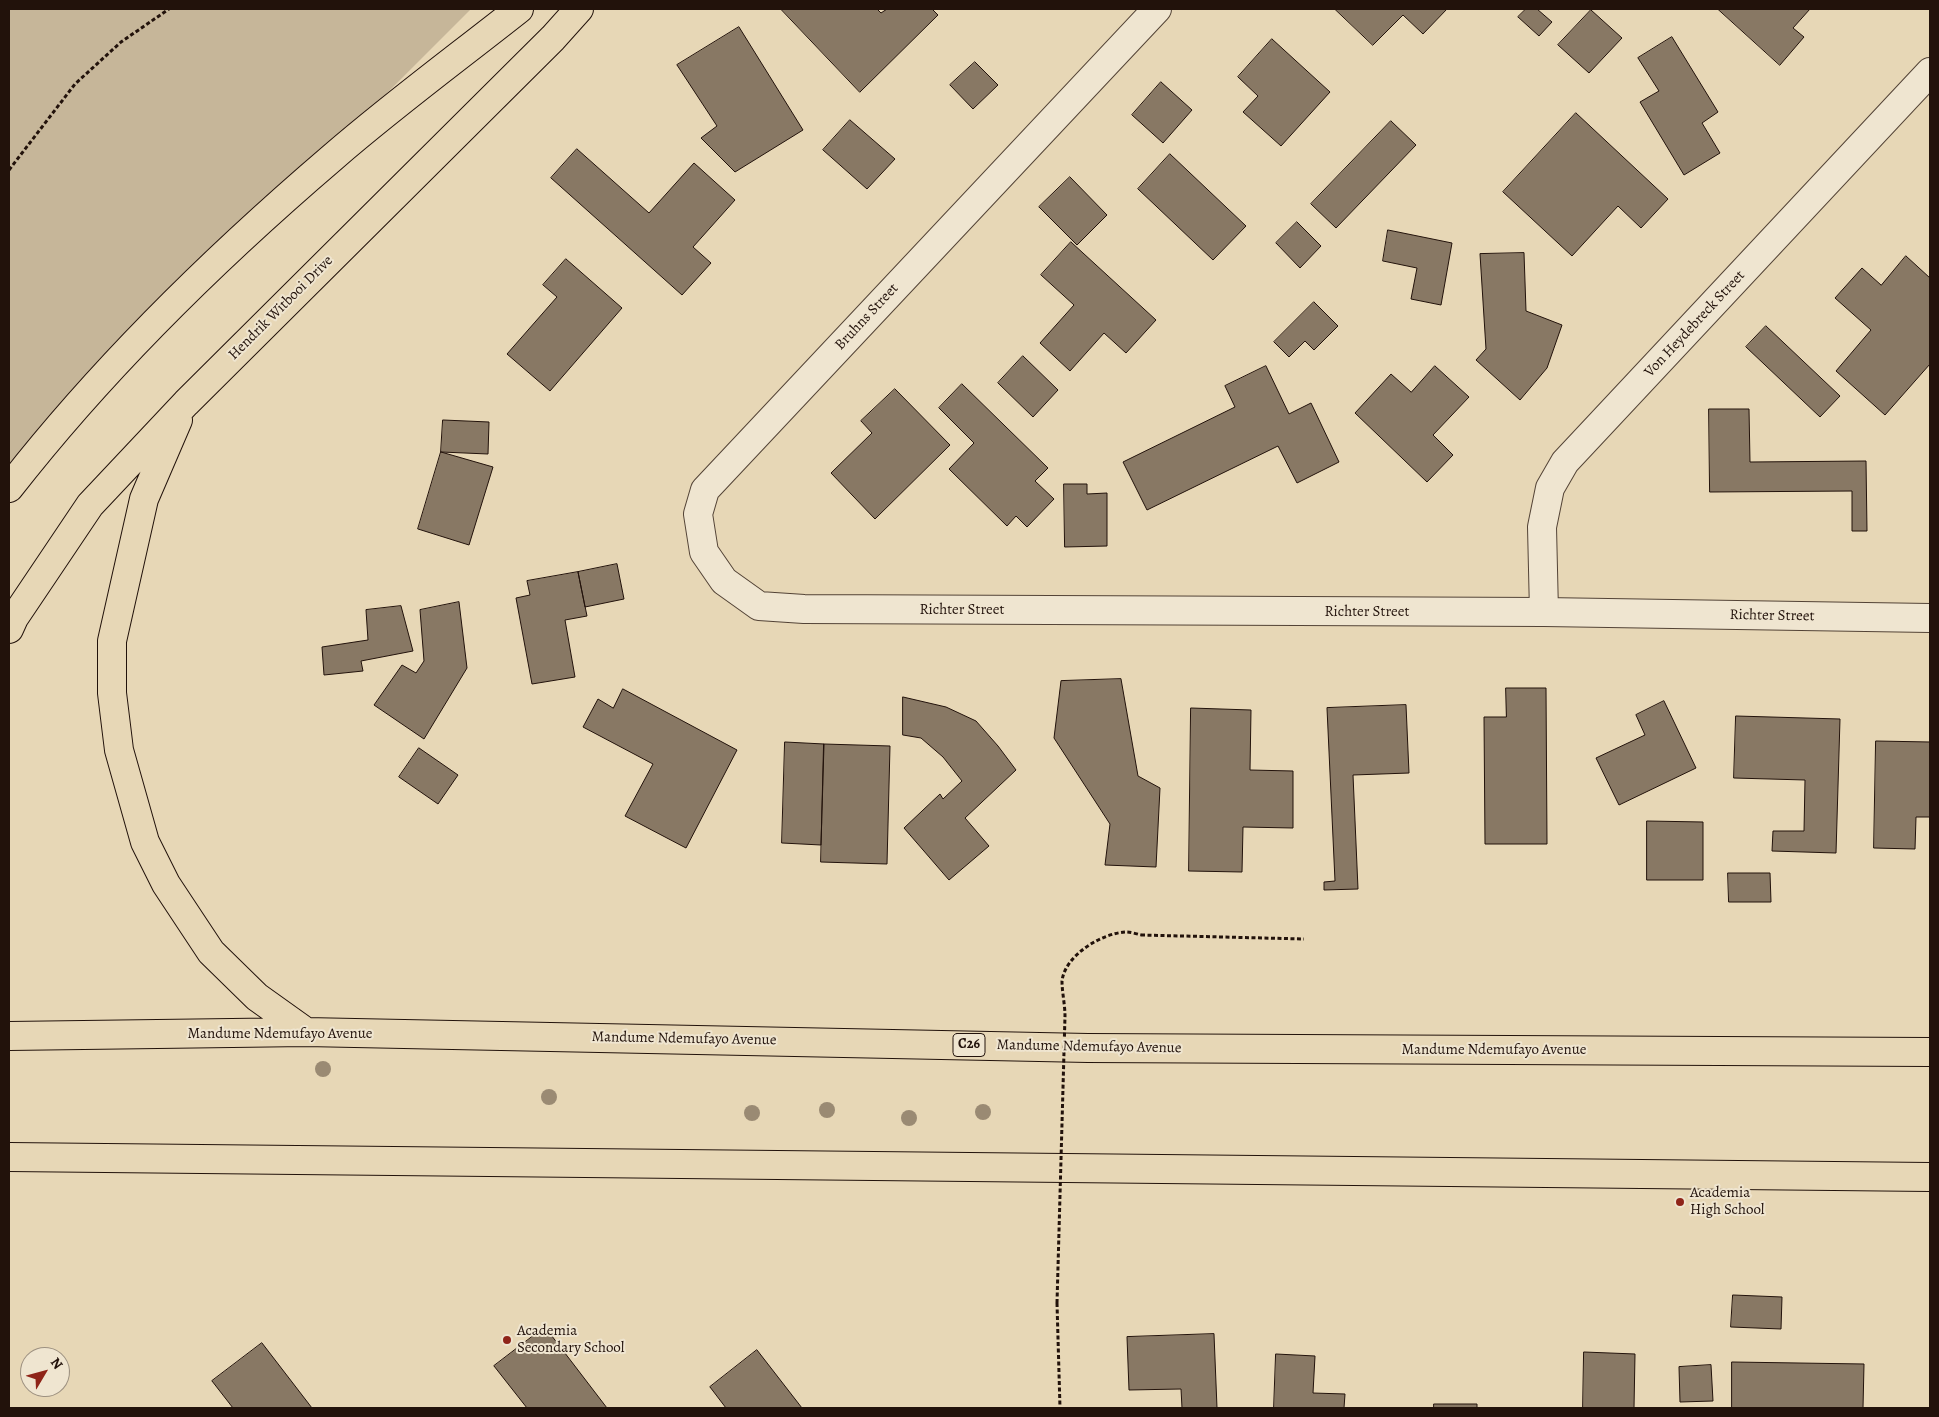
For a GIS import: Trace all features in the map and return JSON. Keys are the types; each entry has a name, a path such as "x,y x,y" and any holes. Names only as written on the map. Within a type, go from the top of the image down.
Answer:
{"main road":[{"path":"9,488 81,399 207,270 333,156 519,9"},
{"name":"Hendrik Witbooi Drive","path":"9,629 14,618 90,505 186,403 553,38 579,9"},
{"path":"186,403 144,499 112,641 112,693 119,750 145,842 166,884 206,945 257,997 306,1032"},
{"name":"Mandume Ndemufayo Avenue","path":"9,1036 306,1032 1098,1048 1930,1052"},
{"path":"9,1157 1930,1176"}],"street":[{"name":"Bruhns Street","path":"804,610 759,606 724,580 704,552 698,514 705,490 1157,9"},
{"name":"Von Heydebreck Street","path":"1544,612 1542,528 1550,488 1565,462 1930,72"},
{"name":"Richter Street","path":"804,610 1544,612 1930,618"}],"path":[{"path":"9,170 75,84 121,42 169,9"},
{"path":"1060,1408 1057,1303 1066,1016 1062,980 1070,962 1084,948 1104,936 1126,932 1141,935 1304,939"}],"shaded area":[{"path":"9,9 471,9 81,399 9,488"}],"building":[{"path":"781,9 877,9 881,13 887,9 932,9 938,15 860,92"},
{"path":"1335,9 1447,9 1423,34 1403,15 1373,45"},
{"path":"1526,9 1537,9 1552,22 1539,36 1518,17"},
{"path":"1718,9 1810,9 1793,28 1804,37 1780,65"},
{"path":"1591,10 1622,38 1589,73 1558,45"},
{"path":"739,27 803,130 735,172 701,138 717,126 677,65"},
{"path":"1672,37 1718,112 1702,123 1720,153 1684,175 1640,102 1659,91 1638,58"},
{"path":"1272,39 1330,92 1281,146 1243,112 1258,96 1238,77"},
{"path":"975,62 998,85 973,109 950,85"},
{"path":"1161,82 1192,110 1163,143 1132,115"},
{"path":"1576,113 1668,199 1641,228 1618,206 1572,256 1503,192"},
{"path":"850,120 895,159 867,189 823,150"},
{"path":"1391,121 1416,145 1336,228 1311,204"},
{"path":"577,149 649,213 694,163 735,200 693,247 711,263 682,295 551,178"},
{"path":"1170,154 1246,226 1213,260 1138,189"},
{"path":"1070,177 1107,215 1077,245 1039,207"},
{"path":"1297,222 1321,246 1300,268 1276,243"},
{"path":"1388,230 1452,243 1441,305 1411,299 1417,268 1383,261"},
{"path":"1071,242 1156,320 1126,353 1104,333 1070,371 1040,343 1074,305 1041,275"},
{"path":"1524,253 1526,311 1562,325 1547,368 1520,400 1476,360 1486,349 1480,254"},
{"path":"1906,256 1930,278 1930,364 1885,415 1836,371 1871,330 1835,298 1862,268 1881,285"},
{"path":"566,259 622,308 550,391 507,354 557,297 543,285"},
{"path":"1314,302 1338,326 1314,350 1305,341 1289,357 1274,342"},
{"path":"1766,326 1840,396 1820,417 1746,347"},
{"path":"1023,356 1058,390 1033,417 998,383"},
{"path":"1266,366 1289,414 1311,403 1339,462 1297,483 1278,446 1147,510 1123,462 1235,407 1225,386"},
{"path":"1435,366 1469,397 1433,435 1453,455 1427,482 1355,413 1391,374 1411,392"},
{"path":"962,384 1048,468 1035,481 1054,499 1027,527 1016,516 1007,526 949,469 974,443 939,408"},
{"path":"895,389 950,445 875,519 831,473 872,433 861,421"},
{"path":"1709,409 1749,409 1750,462 1866,461 1867,531 1852,531 1852,491 1710,492"},
{"path":"443,420 489,422 488,454 441,452"},
{"path":"441,452 493,467 469,545 418,529"},
{"path":"1064,484 1087,484 1087,494 1107,493 1107,546 1065,547"},
{"path":"617,564 624,599 585,607 578,572"},
{"path":"578,572 587,616 565,620 575,677 532,684 516,598 530,595 527,581"},
{"path":"459,602 467,668 424,739 374,705 402,665 416,673 424,661 420,610"},
{"path":"401,606 413,651 361,661 363,671 324,675 322,647 368,640 366,610"},
{"path":"1121,679 1138,776 1160,788 1156,867 1105,865 1110,824 1054,738 1061,681"},
{"path":"1506,688 1546,688 1547,844 1485,844 1484,717 1506,717"},
{"path":"623,689 737,750 686,848 625,816 653,764 583,727 598,699 613,708"},
{"path":"903,697 946,707 976,721 1016,770 965,818 989,846 949,880 904,828 940,794 943,799 962,781 943,757 921,738 903,735"},
{"path":"1664,701 1696,768 1619,805 1596,758 1645,735 1636,715"},
{"path":"1406,705 1409,773 1353,775 1358,889 1324,890 1324,882 1335,881 1327,708"},
{"path":"1191,708 1251,710 1250,770 1293,771 1293,828 1243,827 1242,872 1189,871"},
{"path":"1736,716 1840,719 1836,853 1772,851 1773,831 1804,831 1805,780 1734,778"},
{"path":"1876,741 1930,742 1930,817 1916,817 1915,849 1874,848"},
{"path":"785,742 824,744 821,845 782,843"},
{"path":"824,744 890,746 887,864 821,862"},
{"path":"419,748 458,775 438,804 399,777"},
{"path":"1647,821 1703,822 1703,880 1647,880"},
{"path":"1728,873 1770,873 1771,902 1729,902"},
{"path":"1733,1295 1782,1297 1781,1329 1731,1327"},
{"path":"545,1327 607,1408 527,1408 494,1366"},
{"path":"1214,1334 1217,1408 1182,1408 1181,1389 1129,1390 1127,1337"},
{"path":"262,1343 312,1408 233,1408 212,1381"},
{"path":"757,1350 802,1408 726,1408 710,1387"},
{"path":"1584,1352 1635,1354 1634,1408 1583,1408"},
{"path":"1276,1354 1315,1356 1313,1393 1345,1394 1344,1408 1274,1408"},
{"path":"1732,1362 1864,1364 1863,1408 1732,1408"},
{"path":"1711,1365 1713,1401 1680,1402 1679,1367"},
{"path":"1434,1404 1477,1404 1477,1408 1434,1408"}],"place":[{"name":"Academia High School","path":"1680,1202"},
{"name":"Academia Secondary School","path":"507,1340"}]}
